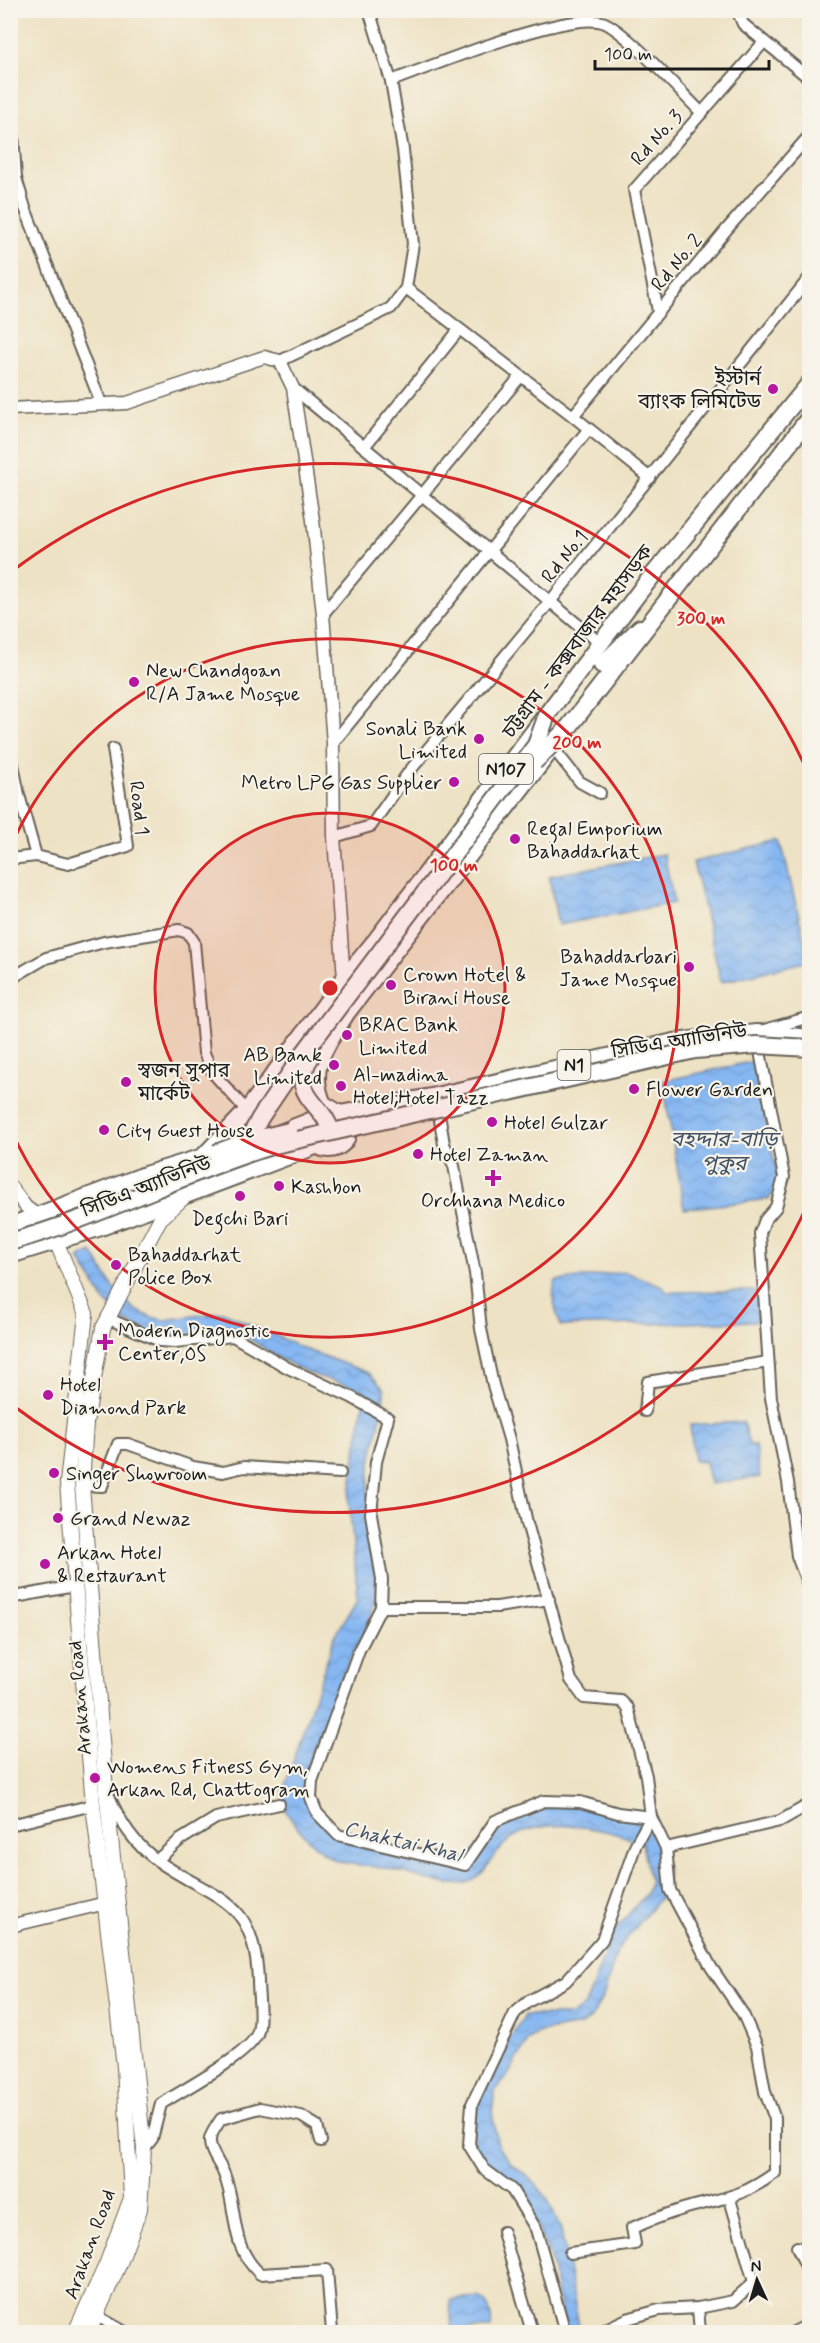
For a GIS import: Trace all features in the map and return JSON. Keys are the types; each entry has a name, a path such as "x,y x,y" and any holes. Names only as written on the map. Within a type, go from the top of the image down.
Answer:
{"main road":[{"name":"চট্টগ্রাম - কক্সবাজার মহাসড়ক","path":"205,1155 247,1111 344,979 600,643 810,383"},
{"name":"N107","path":"332,1125 316,1084 317,1063 347,1012 810,417"},
{"path":"636,597 602,664 658,610"},
{"path":"249,1147 260,1118 304,1053 536,745 547,715"},
{"path":"318,1145 311,1136 332,1125 322,1112 310,1103 304,1087 304,1068 543,750 569,726"},
{"name":"N1","path":"10,1231 249,1147 332,1125 685,1041 770,1035 810,1038"},
{"name":"সিডিএ অ্যাভিনিউ","path":"10,1226 205,1155 437,1103 674,1042 810,1038"},
{"name":"সিডিএ অ্যাভিনিউ","path":"758,1041 783,1049 810,1053"},
{"name":"N1","path":"332,1125 695,1050 757,1045 810,1048"},
{"name":"সিডিএ অ্যাভিনিউ","path":"332,1125 437,1103"},
{"name":"সিডিএ অ্যাভিনিউ","path":"10,1255 57,1241 318,1145 323,1149 335,1148 332,1125"},
{"name":"N1","path":"10,1242 53,1229 249,1147"},
{"name":"Arakan Road","path":"89,2332 140,2209 144,2149 106,1791 82,1485 86,1423 107,1318 160,1219 180,1199 197,1190"},
{"name":"Arakan Road","path":"38,1216 57,1241 86,1314 67,1483 93,1805 124,2067 131,2198 106,2265 75,2332"}],"street":[{"path":"10,409 127,403 264,357 280,361 391,308 406,288 413,244 403,150 391,81 369,10"},
{"path":"737,10 743,24 810,79"},
{"path":"391,81 527,33 575,21 595,20 615,29 702,113"},
{"name":"Rd No. 3","path":"658,311 634,190 764,42"},
{"path":"10,89 16,178 25,208 101,403"},
{"name":"Rd No. 2","path":"573,416 658,311 810,135"},
{"name":"Rd No.1","path":"334,837 370,826 408,773 549,603 810,277"},
{"path":"406,288 650,478"},
{"path":"364,447 459,330"},
{"path":"280,361 293,388 313,520 323,614 333,743 334,837 344,979"},
{"path":"323,614 520,377"},
{"path":"293,388 549,603 600,643"},
{"path":"333,743 487,551 588,430"},
{"path":"553,748 580,782 600,793"},
{"path":"10,749 19,795 36,856 10,858"},
{"name":"Road 1","path":"36,856 68,864 128,846 113,749"},
{"path":"10,979 46,958 104,942 179,930 188,933 195,942 204,1053 213,1074 247,1111"},
{"path":"810,1017 758,1041 784,1177 776,1206 765,1220 760,1233 771,1398 788,1482 796,1556 810,1590"},
{"path":"437,1103 444,1144 454,1166 475,1273 481,1329 493,1385 509,1439 526,1523 571,1680 584,1698 621,1701 627,1708 646,1776 650,1820 666,1848 670,1890 711,1967 743,2014 757,2046 765,2092 775,2119 776,2173 730,2199 692,2206 632,2228 635,2244 570,2253"},
{"path":"10,1186 26,1207 38,1216"},
{"path":"107,1318 160,1341 175,1342 233,1336 288,1368 351,1397 388,1418 376,1462 371,1514 381,1580 381,1607 359,1650 312,1781 312,1798 317,1813 338,1835 465,1865 495,1821 544,1801 580,1802 650,1820"},
{"path":"645,1411 648,1382 769,1366"},
{"path":"82,1485 102,1486 118,1444 128,1444 193,1467 223,1472 244,1467 340,1473"},
{"path":"10,1579 11,1598 74,1586"},
{"path":"381,1607 497,1607 549,1599"},
{"path":"106,1791 128,1834 157,1860 233,1905 248,1926 257,1964 258,2032 242,2054 161,2104 152,2139 144,2149"},
{"path":"157,1860 180,1840 216,1818 279,1804"},
{"path":"666,1848 780,1821 810,1804"},
{"path":"10,1825 93,1805"},
{"path":"561,2332 563,2325 552,2277 536,2229 512,2190 484,2169 469,2145 472,2104 515,2013 530,2001 566,1981 602,1940 636,1844 650,1820"},
{"path":"10,1926 106,1903"},
{"path":"321,2141 317,2126 301,2116 260,2108 221,2119 210,2139 213,2153 224,2174 237,2238 249,2263 260,2274 327,2270 332,2332"},
{"path":"599,2332 627,2319 658,2310 698,2308 733,2301 754,2282 730,2199"},
{"path":"503,2232 532,2332"},
{"path":"797,2247 810,2275"},
{"path":"698,2308 700,2332"},
{"path":"97,2316 125,2332"}],"water":[{"path":"781,841 809,961 721,982 693,862"},
{"path":"664,854 674,903 558,925 549,876"},
{"name":"বহদ্দার-বাড়ি পুকুর","path":"755,1061 779,1185 769,1199 684,1209 663,1081"},
{"path":"92,1252 113,1287 134,1309 150,1317 165,1320 223,1312 307,1350 369,1373 384,1389 370,1467 368,1498 369,1539 378,1591 369,1620 345,1669 321,1728 308,1769 305,1798 316,1819 349,1843 462,1867 483,1839 498,1824 545,1805 568,1805 632,1820 651,1831 659,1844 666,1868 665,1892 618,1949 604,1994 591,2019 581,2025 540,2032 529,2039 505,2080 495,2091 492,2112 498,2147 511,2163 537,2185 549,2202 561,2230 580,2332 564,2332 551,2260 525,2198 514,2186 488,2166 478,2154 473,2139 474,2122 479,2102 496,2062 525,2015 571,2015 585,2006 613,1932 646,1894 650,1883 642,1843 588,1828 548,1826 513,1837 500,1849 480,1876 468,1882 453,1884 436,1882 387,1868 336,1860 323,1852 294,1823 285,1809 283,1791 335,1636 358,1598 349,1500 365,1391 311,1374 279,1358 247,1337 229,1332 178,1338 155,1335 123,1320 103,1299 79,1258"},
{"path":"625,1272 663,1286 666,1292 754,1291 757,1295 758,1321 561,1326 554,1297 556,1281"},
{"path":"743,1422 749,1445 755,1445 760,1477 710,1484 705,1462 694,1461 690,1425"},
{"path":"479,2297 489,2310 491,2328 452,2330 450,2301"}],"place":[{"name":"ইস্টার্ন ব্যাংক লিমিটেড","path":"773,389"},
{"name":"New Chandgoan R/A Jame Mosque","path":"134,682"},
{"name":"Sonali Bank Limited","path":"479,739"},
{"name":"Metro LPG Gas Supplier","path":"454,782"},
{"name":"Regal Emporium Bahaddarhat","path":"515,839"},
{"name":"Bahaddarbari Jame Mosque","path":"689,967"},
{"name":"Crown Hotel & Birani House","path":"391,985"},
{"name":"BRAC Bank Limited","path":"347,1035"},
{"name":"AB Bank Limited","path":"334,1065"},
{"name":"স্বজন সুপার মার্কেট","path":"126,1082"},
{"name":"Al-madina Hotel;Hotel Tazz","path":"341,1086"},
{"name":"Flower Garden","path":"634,1089"},
{"name":"Hotel Gulzar","path":"492,1122"},
{"name":"City Guest House","path":"104,1130"},
{"name":"Hotel Zaman","path":"418,1154"},
{"name":"Orchhana Medico","path":"493,1178"},
{"name":"Kashbon","path":"279,1186"},
{"name":"Degchi Bari","path":"240,1196"},
{"name":"Bahaddarhat Police Box","path":"116,1265"},
{"name":"Modern Diagnostic Center,OS","path":"105,1342"},
{"name":"Hotel Diamond Park","path":"48,1395"},
{"name":"Singer Showroom","path":"54,1473"},
{"name":"Grand Newaz","path":"58,1518"},
{"name":"Arkan Hotel & Restaurant","path":"45,1564"},
{"name":"Womens Fitness Gym, Arkan Rd, Chattogram","path":"95,1778"}],"water label":[{"name":"Chaktai Khal","path":"403,1841"}]}
